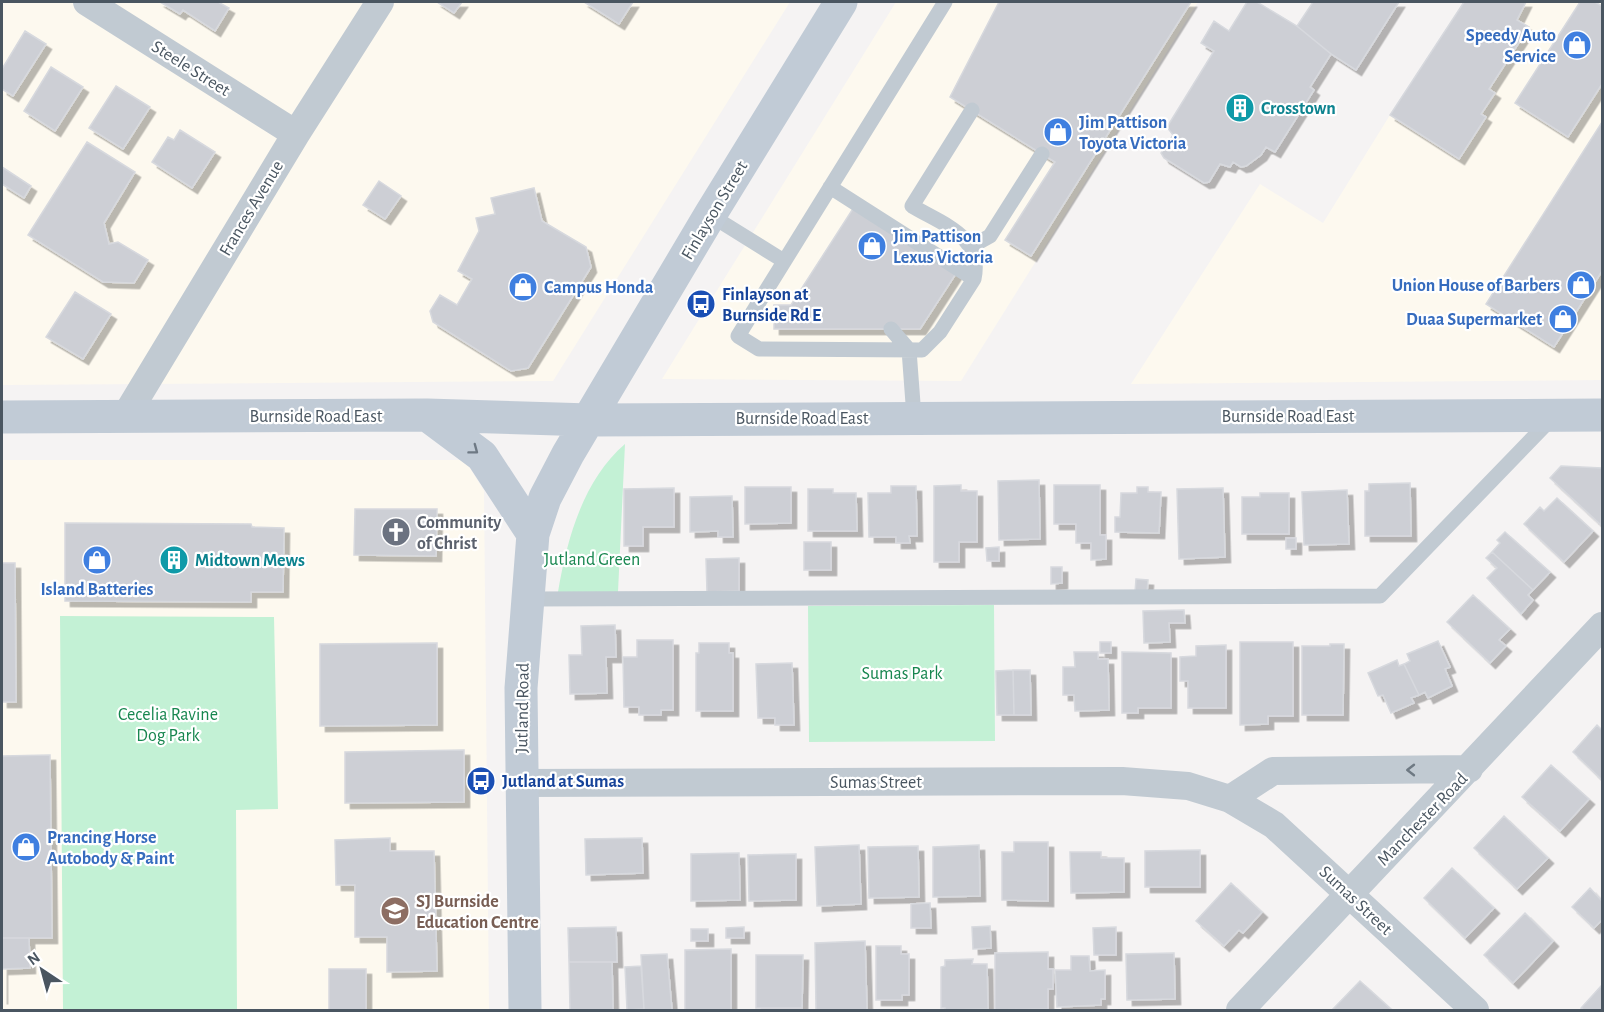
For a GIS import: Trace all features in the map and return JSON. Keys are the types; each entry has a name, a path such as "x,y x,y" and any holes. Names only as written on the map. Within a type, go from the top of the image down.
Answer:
{"main road":[{"name":"Finlayson Street","path":"590,420 710,215 841,2"},
{"name":"Burnside Road East","path":"2,417 427,415 590,420 1602,415"},
{"path":"427,415 482,456 533,534"},
{"name":"Jutland Road","path":"525,1011 521,687 533,534 545,498 590,420"}],"street":[{"name":"Steele Street","path":"87,2 296,134"},
{"name":"Frances Avenue","path":"125,417 296,134 380,2"},
{"name":"Manchester Road","path":"1240,1011 1602,626"},
{"path":"1230,799 1273,771 1469,769"},
{"name":"Sumas Street","path":"521,783 1122,781 1188,786 1230,799 1274,825 1475,1011"}],"lane":[{"path":"945,2 738,336 759,349 922,350 940,332 974,279 977,263 972,246 962,236 912,206 972,110"},
{"path":"972,246 990,236 1042,154"},
{"path":"830,187 974,279"},
{"path":"710,215 784,261"},
{"path":"891,329 909,350 914,417"},
{"path":"528,599 1380,596 1555,415"}],"shaded area":[{"path":"2,2 790,2 553,381 2,385"},
{"path":"896,2 1198,2 961,381 662,379"},
{"path":"1465,2 1602,2 1602,380 1131,384 1260,184 1323,223 1390,115"},
{"path":"2,460 465,460 484,491 489,1010 2,1010"}],"green space":[{"name":"Jutland Green","path":"625,444 618,592 558,592 566,552 579,512 598,475"},
{"name":"Sumas Park","path":"994,605 995,741 809,742 808,606"},
{"name":"Cecelia Ravine Dog Park","path":"60,616 274,617 278,809 236,810 237,1010 63,1010"}],"building":[{"path":"160,2 218,2 229,8 215,31 183,10 180,14"},
{"path":"437,2 462,2 454,13"},
{"path":"584,2 633,2 619,24"},
{"name":"Jim Pattison Toyota Victoria","path":"999,2 1191,2 1031,256 1005,240 1055,162 950,97"},
{"name":"Crosstown","path":"1247,2 1257,2 1297,26 1331,54 1310,87 1314,90 1275,152 1266,147 1261,155 1246,166 1241,167 1233,162 1230,167 1220,164 1209,182 1204,183 1164,158 1161,153 1173,135 1167,127 1214,51 1201,43 1214,21 1229,31"},
{"path":"1313,2 1399,2 1356,70 1331,54 1297,26"},
{"path":"1464,2 1526,2 1517,20 1529,27 1489,89 1495,93 1481,114 1486,117 1459,159 1390,115"},
{"name":"Speedy Auto Service","path":"1580,2 1595,2 1602,6 1602,84 1568,137 1515,103"},
{"path":"25,31 46,44 13,96 2,89 2,69"},
{"path":"51,67 83,87 55,131 24,111"},
{"path":"116,86 150,107 123,149 89,128"},
{"path":"1602,122 1602,271 1554,347 1486,304"},
{"path":"180,130 215,152 192,188 152,162 168,137 174,140"},
{"path":"87,142 135,172 104,223 109,244 118,242 148,260 134,283 103,282 28,235"},
{"path":"2,167 31,186 24,198 2,184"},
{"path":"379,181 401,196 385,219 363,205"},
{"name":"Campus Honda","path":"534,188 542,221 586,247 591,267 528,368 511,371 433,322 430,311 440,295 457,305 472,279 458,271 479,231 476,218 495,214 491,198"},
{"name":"Jim Pattison Lexus Victoria","path":"854,207 957,272 920,329 774,329 774,305 791,305"},
{"path":"75,292 111,314 83,359 46,337"},
{"path":"1561,466 1602,468 1601,525 1550,478"},
{"path":"1039,480 1040,539 999,540 998,481"},
{"path":"1410,483 1411,536 1365,536 1365,491 1369,491 1369,484"},
{"path":"961,485 961,491 977,491 977,542 959,542 959,562 934,562 934,486"},
{"path":"1054,485 1100,485 1100,535 1106,535 1106,559 1091,560 1091,543 1076,543 1076,524 1054,524"},
{"path":"891,486 916,486 917,536 909,536 910,543 896,543 896,537 869,537 868,493 891,493"},
{"path":"745,487 791,487 791,523 745,524"},
{"path":"1137,487 1148,487 1148,492 1161,492 1159,533 1115,532 1115,517 1120,517 1121,493 1137,493"},
{"path":"674,488 674,527 643,527 643,546 624,546 624,489"},
{"path":"1223,488 1225,557 1179,559 1177,489"},
{"path":"808,489 833,489 833,493 856,493 857,531 808,531"},
{"path":"1347,490 1349,544 1304,545 1302,492"},
{"path":"1260,493 1289,493 1289,534 1242,534 1242,497 1260,497"},
{"path":"732,496 733,537 718,537 718,531 690,532 690,497"},
{"path":"1557,498 1593,531 1564,562 1524,524 1540,507 1544,511"},
{"name":"Community of Christ","path":"355,509 437,509 436,556 354,555"},
{"name":"Midtown Mews","path":"65,523 251,524 252,527 284,528 283,592 251,592 251,602 65,601"},
{"path":"1505,532 1550,572 1533,590 1492,552 1500,543 1497,540"},
{"path":"1286,538 1296,538 1296,549 1286,549"},
{"path":"804,542 831,542 831,570 804,570"},
{"path":"999,547 999,561 987,561 986,548"},
{"path":"1492,552 1533,590 1528,595 1533,600 1521,614 1487,578 1497,568 1486,558"},
{"path":"739,558 739,591 707,592 706,559"},
{"path":"2,563 15,563 16,702 2,702"},
{"path":"1051,567 1062,567 1062,583 1051,584"},
{"path":"1136,579 1148,580 1147,593 1135,592"},
{"path":"1473,595 1510,629 1499,640 1506,646 1490,663 1447,622"},
{"path":"1184,610 1185,623 1169,623 1170,642 1144,643 1143,611"},
{"path":"615,625 616,657 606,657 607,693 570,694 569,655 582,655 581,626"},
{"path":"637,640 673,640 673,710 661,710 661,715 639,715 639,707 624,707 623,657 637,657"},
{"path":"1438,641 1450,667 1445,669 1452,686 1428,698 1425,692 1419,695 1404,664 1410,661 1407,654"},
{"path":"1100,642 1111,642 1111,653 1100,653"},
{"path":"1240,642 1293,642 1293,716 1268,716 1268,724 1240,725"},
{"path":"437,643 437,725 320,726 320,644"},
{"path":"699,643 729,643 729,653 733,653 733,711 696,711 696,653 699,653"},
{"path":"1330,644 1344,644 1343,715 1302,715 1302,646 1330,646"},
{"path":"1226,645 1226,708 1188,708 1188,681 1180,681 1180,657 1196,656 1196,646"},
{"path":"1074,652 1098,652 1098,659 1108,659 1109,710 1075,711 1074,695 1063,695 1063,667 1075,667"},
{"path":"1122,652 1171,653 1171,708 1138,708 1138,713 1122,713"},
{"path":"1397,660 1399,666 1404,664 1419,695 1411,698 1414,703 1391,713 1383,695 1378,696 1368,673"},
{"path":"792,663 794,725 775,725 775,718 758,718 756,664"},
{"path":"1013,670 1030,670 1031,715 1014,715"},
{"path":"1013,670 1014,715 997,715 996,671"},
{"path":"1597,725 1602,730 1602,780 1573,752"},
{"path":"464,750 464,802 345,803 345,752"},
{"name":"Prancing Horse Autobody & Paint","path":"50,755 52,938 2,938 2,756"},
{"path":"1551,765 1589,799 1560,831 1522,797"},
{"path":"1504,816 1548,858 1517,889 1474,848"},
{"name":"SJ Burnside Education Centre","path":"390,838 390,851 434,851 437,971 387,972 387,937 355,937 355,885 336,885 335,840"},
{"path":"642,838 643,873 586,875 585,839"},
{"path":"1014,842 1048,842 1048,901 1002,900 1002,852 1014,852"},
{"path":"859,845 861,904 817,906 815,847"},
{"path":"979,845 980,896 933,897 933,847"},
{"path":"918,846 919,897 869,898 868,847"},
{"path":"1200,850 1200,887 1145,887 1145,851"},
{"path":"1070,852 1101,852 1101,858 1124,858 1124,892 1071,893"},
{"path":"739,853 740,900 691,901 691,854"},
{"path":"796,854 796,900 749,901 748,855"},
{"path":"1452,868 1494,908 1465,938 1424,898"},
{"path":"1231,883 1262,912 1243,933 1239,930 1224,946 1196,921"},
{"path":"1590,888 1602,901 1602,920 1594,928 1572,907"},
{"path":"930,903 931,928 911,928 911,904"},
{"path":"1525,913 1553,941 1513,983 1484,955"},
{"path":"990,926 991,948 973,949 972,927"},
{"path":"616,927 617,962 569,962 568,928"},
{"path":"744,927 744,938 726,938 726,928"},
{"path":"1116,927 1116,955 1094,955 1093,928"},
{"path":"691,929 708,929 708,941 691,941"},
{"path":"2,938 29,938 30,968 2,969"},
{"path":"865,941 867,1010 816,1010 815,943"},
{"path":"876,946 901,946 901,954 909,954 909,995 902,995 902,1000 876,1000"},
{"path":"731,949 731,1010 685,1010 685,950"},
{"path":"1048,952 1048,969 1053,969 1053,989 1048,989 1048,1009 995,1010 995,953"},
{"path":"1174,953 1175,999 1127,1000 1126,954"},
{"path":"667,954 672,1010 644,1010 641,955"},
{"path":"756,955 803,955 802,1008 756,1008"},
{"path":"1071,956 1089,956 1090,971 1105,970 1105,999 1101,999 1101,1005 1057,1007 1055,970 1071,970"},
{"path":"973,959 972,964 987,964 988,1009 945,1010 941,1008 941,967 945,966 945,960"},
{"path":"569,962 612,962 613,1010 570,1010"},
{"path":"641,966 644,1009 627,1010 625,967"},
{"path":"329,969 366,969 366,1010 329,1010"},
{"path":"1360,981 1392,1010 1332,1010"},
{"path":"1602,985 1602,1010 1581,1008"}],"place":[{"name":"Speedy Auto Service","path":"1577,45"},
{"name":"Crosstown","path":"1240,108"},
{"name":"Jim Pattison Toyota Victoria","path":"1058,132"},
{"name":"Jim Pattison Lexus Victoria","path":"872,246"},
{"name":"Union House of Barbers","path":"1581,285"},
{"name":"Campus Honda","path":"523,287"},
{"name":"Finlayson at Burnside Rd E","path":"701,304"},
{"name":"Duaa Supermarket","path":"1563,319"},
{"name":"Community of Christ","path":"396,532"},
{"name":"Island Batteries","path":"97,560"},
{"name":"Midtown Mews","path":"174,560"},
{"name":"Jutland at Sumas","path":"481,781"},
{"name":"Prancing Horse Autobody & Paint","path":"26,847"},
{"name":"SJ Burnside Education Centre","path":"395,911"}]}
